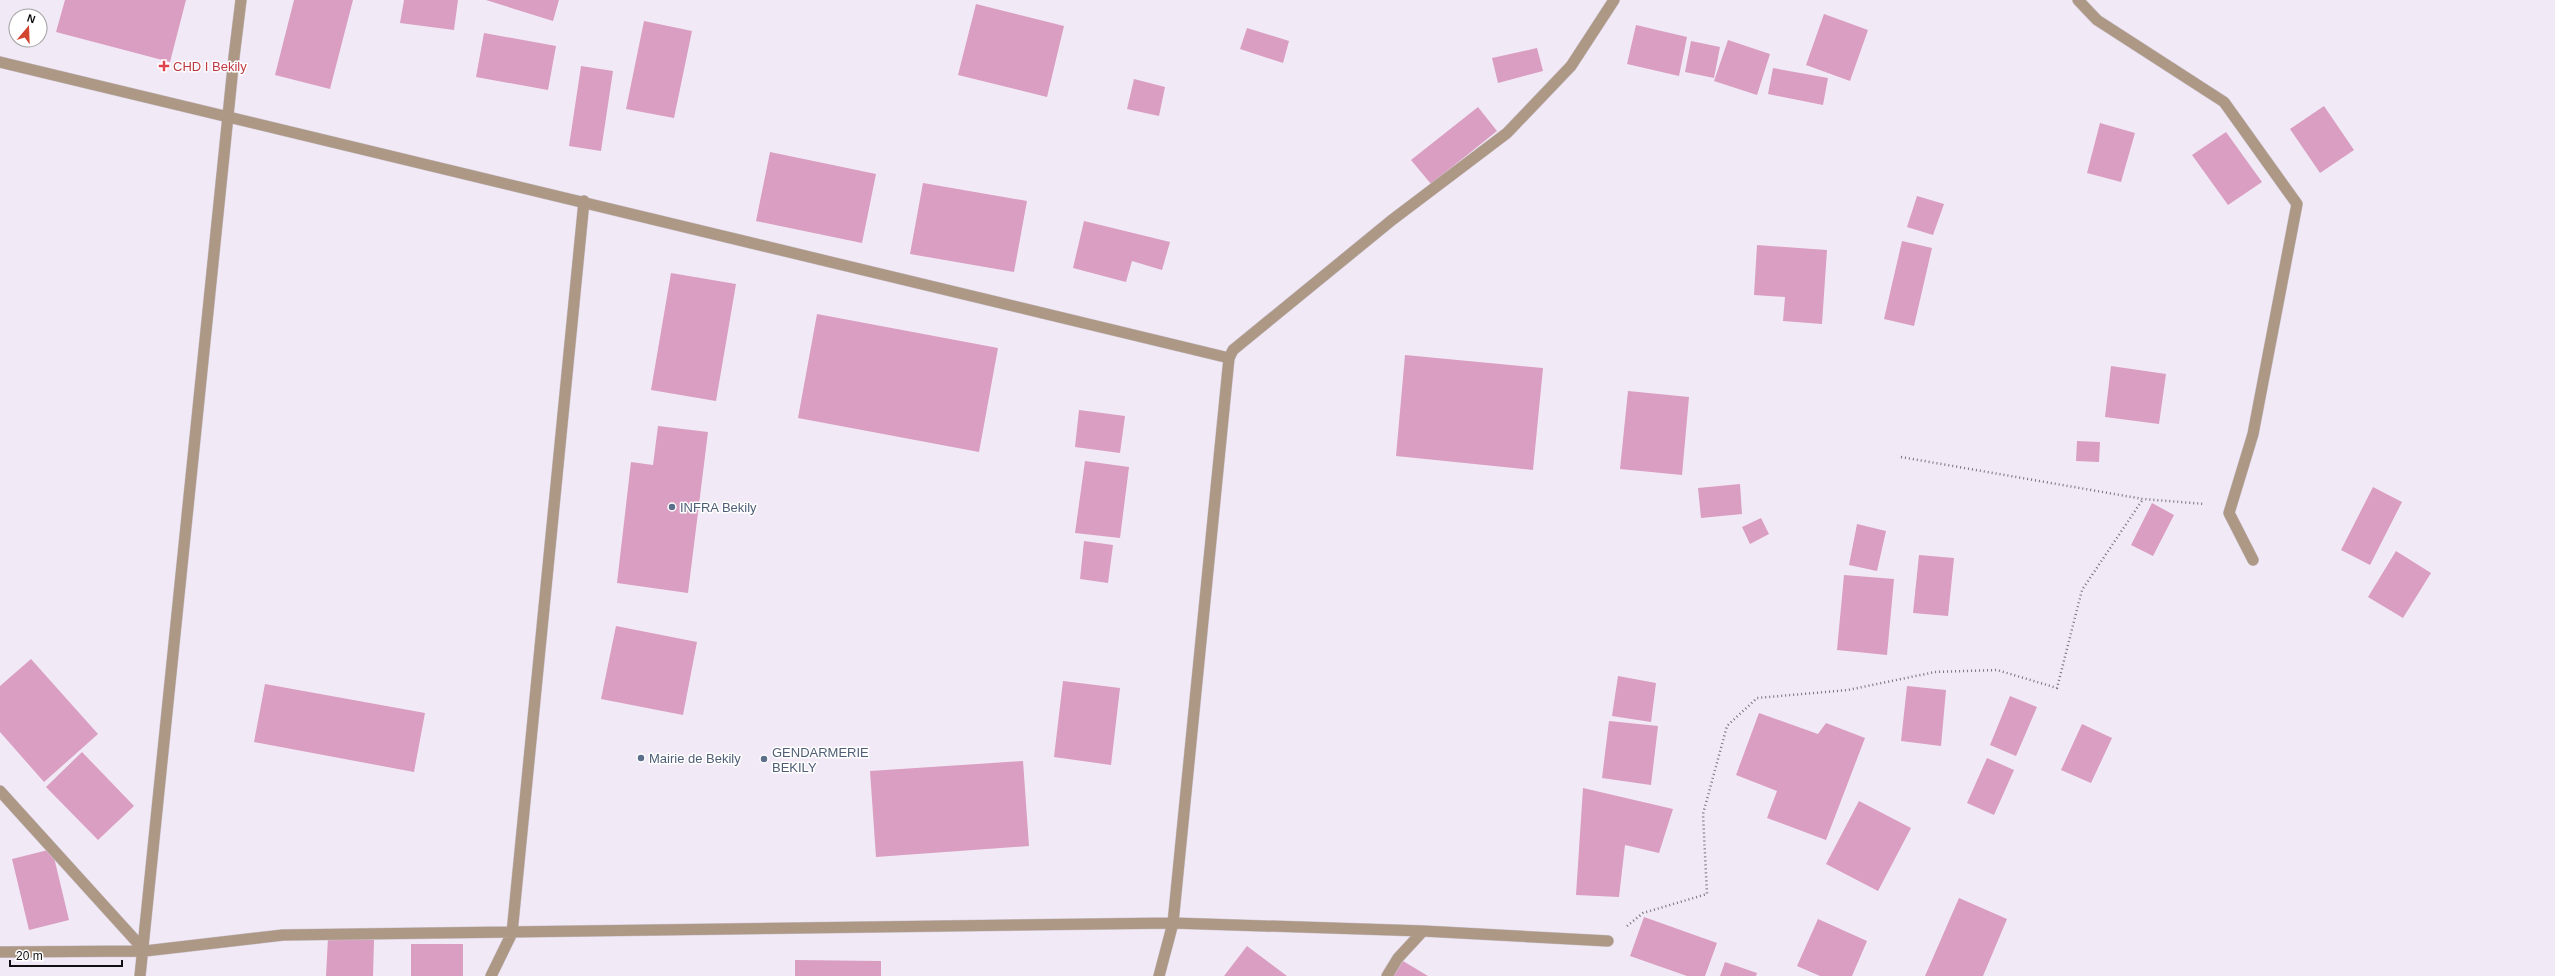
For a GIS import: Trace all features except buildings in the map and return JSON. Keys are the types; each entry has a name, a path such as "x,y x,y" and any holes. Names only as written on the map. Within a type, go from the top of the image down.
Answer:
{"street":[{"path":"140,976 144,951 242,0"},
{"path":"1159,976 1173,923 1229,358 1233,350 1392,220 1507,133 1571,66 1614,0"},
{"path":"2078,0 2097,20 2224,102 2297,204 2253,434 2229,513 2253,560"},
{"path":"0,62 229,115 1229,358"},
{"path":"491,976 512,932 584,201"},
{"path":"0,791 144,951"},
{"path":"0,952 144,951 282,935 1173,923 1423,931 1608,941"},
{"path":"1387,976 1398,958 1423,931"}],"path":[{"path":"1901,457 2143,499 2205,504 2210,498"},
{"path":"1608,941 1643,913 1707,894 1703,814 1727,726 1757,698 1848,690 1935,672 1997,670 2057,688 2082,590 2143,499"}],"place":[{"name":"CHD I Bekily","path":"164,66"},
{"name":"INFRA Bekily","path":"672,507"},
{"name":"Mairie de Bekily","path":"641,758"},
{"name":"GENDARMERIE BEKILY","path":"764,759"}]}
